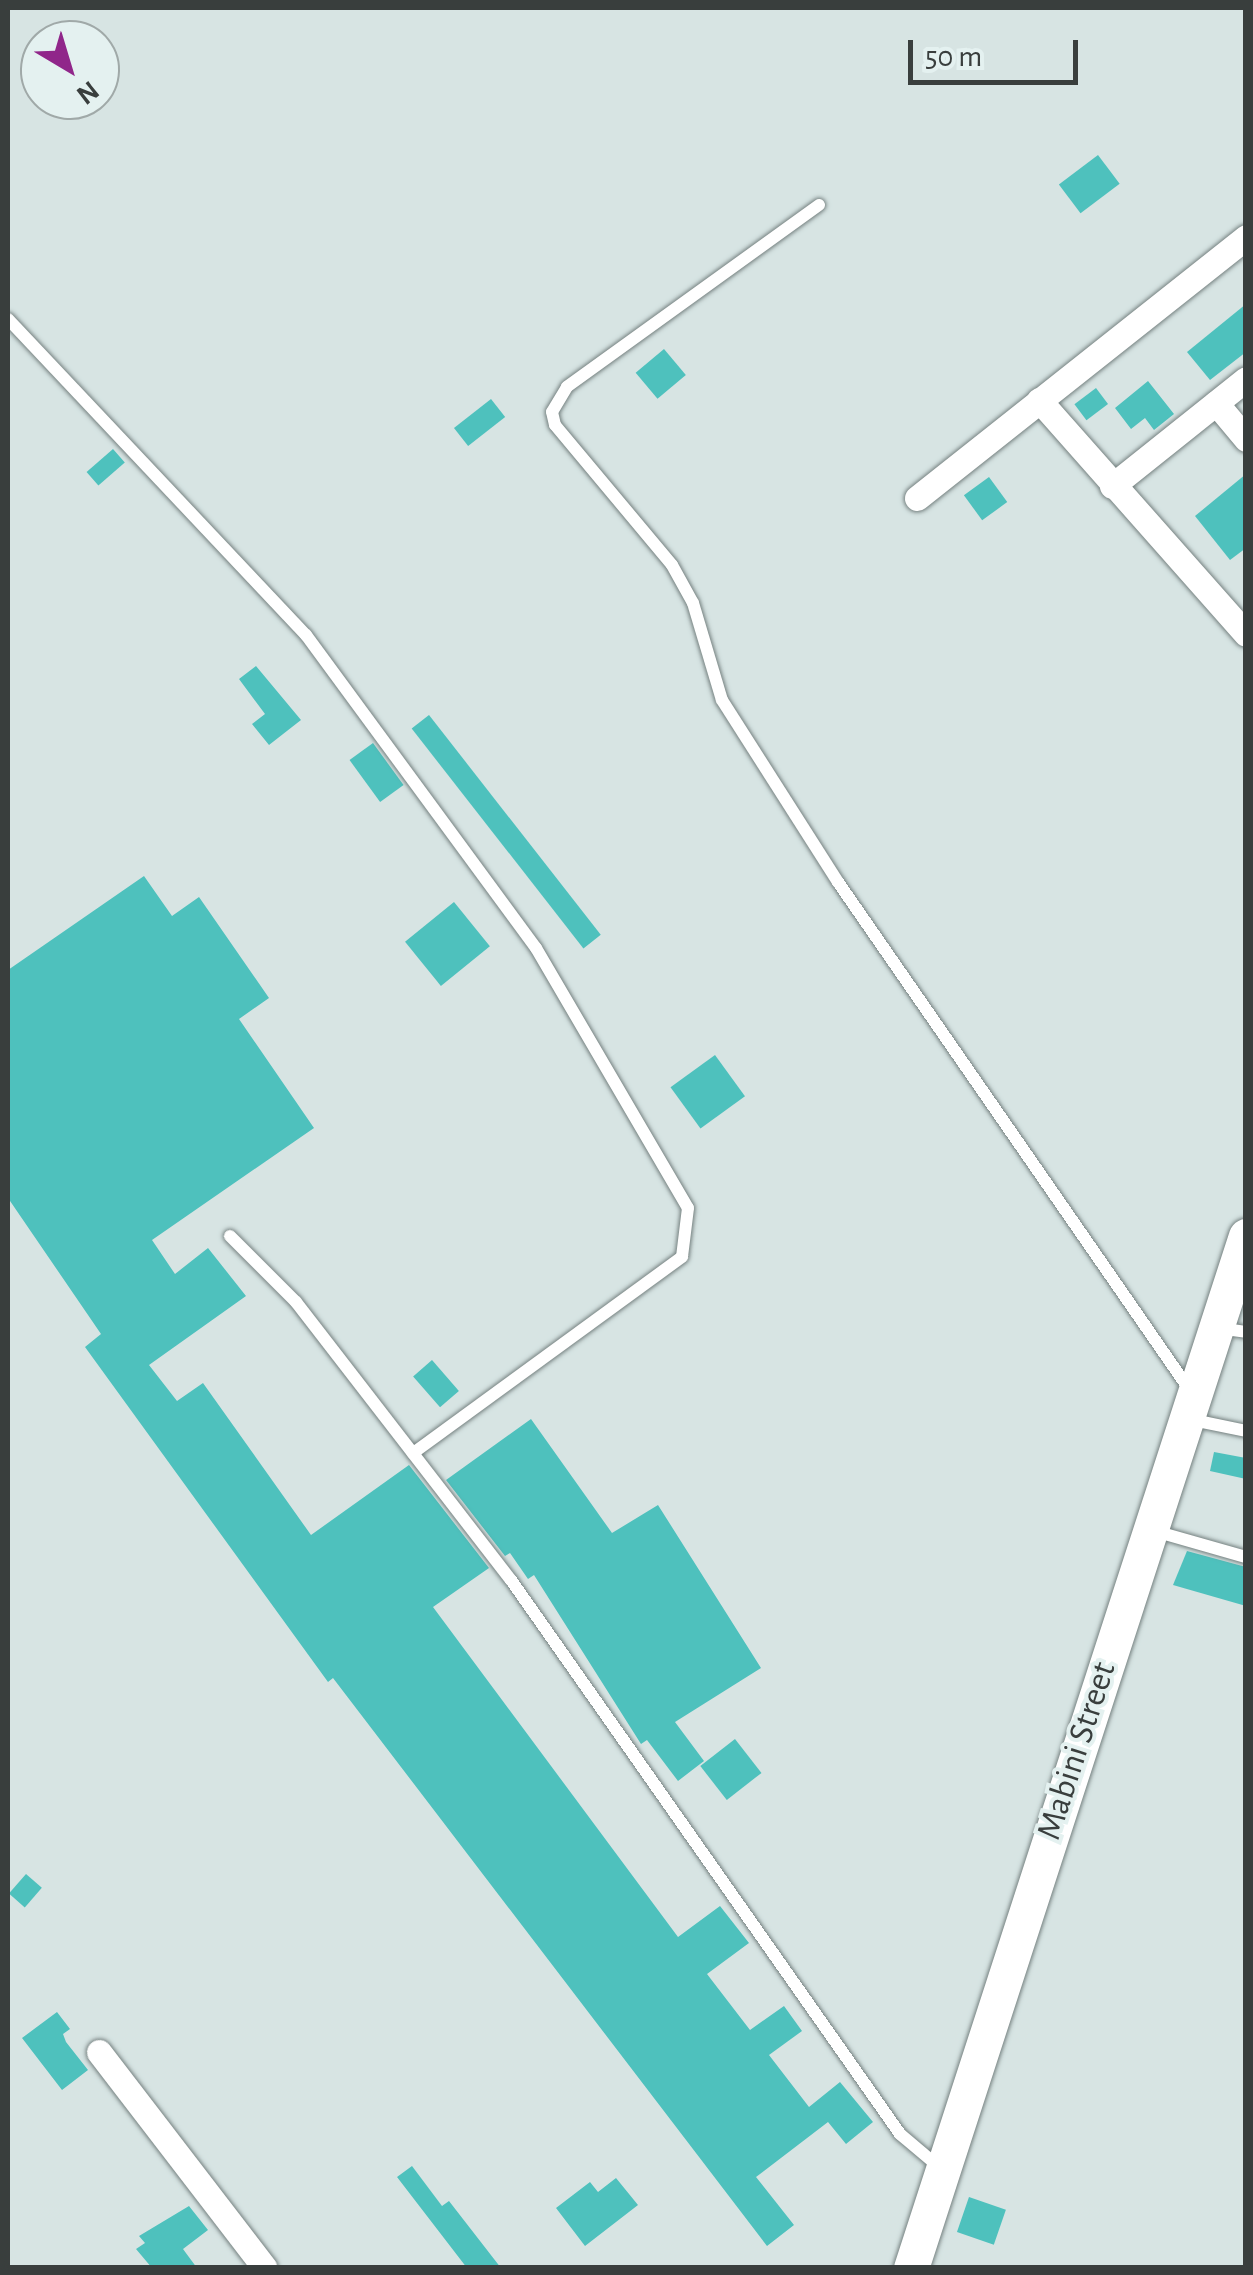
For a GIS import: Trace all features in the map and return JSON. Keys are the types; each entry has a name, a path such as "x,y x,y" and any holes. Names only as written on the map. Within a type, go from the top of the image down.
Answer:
{"main road":[{"name":"Mabini Street","path":"910,2268 1189,1406 1231,1330 1246,1236"}],"street":[{"path":"917,498 1246,237"},
{"path":"1112,486 1246,379"},
{"path":"1039,400 1246,634"},
{"path":"1216,403 1246,439"},
{"path":"99,2052 266,2268"}],"lane":[{"path":"819,205 567,387 555,401 555,424 672,565 693,603 722,700 838,882 1189,1406 1246,1431"},
{"path":"8,319 306,634 536,948 688,1208 682,1257 413,1453"},
{"path":"230,1236 296,1302 511,1580 900,2134 943,2171"},
{"path":"1149,1529 1246,1557"}],"building":[{"path":"1098,155 1120,184 1081,213 1059,184"},
{"path":"1246,304 1246,352 1210,380 1187,352"},
{"path":"664,349 686,375 658,399 636,373"},
{"path":"1148,381 1174,414 1154,430 1145,418 1131,429 1115,408"},
{"path":"1096,388 1108,404 1086,420 1074,404"},
{"path":"491,399 505,417 468,446 454,428"},
{"path":"113,449 125,463 98,486 87,472"},
{"path":"1246,474 1246,548 1230,560 1195,516"},
{"path":"989,477 1007,502 982,520 964,495"},
{"path":"256,666 301,720 269,745 252,724 265,714 239,679"},
{"path":"429,715 601,935 583,948 412,729"},
{"path":"373,743 404,785 380,802 350,760"},
{"path":"144,876 172,916 199,897 269,998 239,1019 314,1128 152,1240 175,1274 208,1248 246,1296 149,1365 177,1401 203,1383 311,1535 409,1465 489,1568 433,1607 678,1937 720,1906 749,1943 707,1974 750,2030 784,2006 802,2031 769,2055 809,2107 840,2082 873,2122 846,2144 828,2122 756,2177 794,2225 767,2246 333,1678 328,1682 85,1347 101,1334 8,1198 8,970"},
{"path":"454,902 490,946 441,986 405,942"},
{"path":"715,1055 745,1096 700,1129 671,1087"},
{"path":"432,1360 459,1391 440,1407 413,1376"},
{"path":"531,1419 612,1533 658,1505 761,1668 675,1722 704,1761 678,1781 647,1740 641,1744 534,1575 528,1579 510,1553 505,1556 446,1480"},
{"path":"1214,1452 1246,1458 1246,1479 1210,1471"},
{"path":"1187,1551 1246,1567 1246,1606 1173,1585"},
{"path":"735,1739 761,1773 727,1800 700,1766"},
{"path":"26,1874 42,1888 25,1907 9,1894"},
{"path":"57,2012 70,2029 63,2034 66,2042 88,2070 62,2090 22,2038"},
{"path":"412,2166 442,2206 449,2201 501,2268 467,2268 397,2177"},
{"path":"616,2178 638,2205 585,2246 556,2208 590,2182 598,2192"},
{"path":"969,2197 1006,2210 994,2245 957,2232"},
{"path":"189,2206 208,2230 183,2249 197,2268 152,2268 136,2249 145,2243 139,2236"}]}
